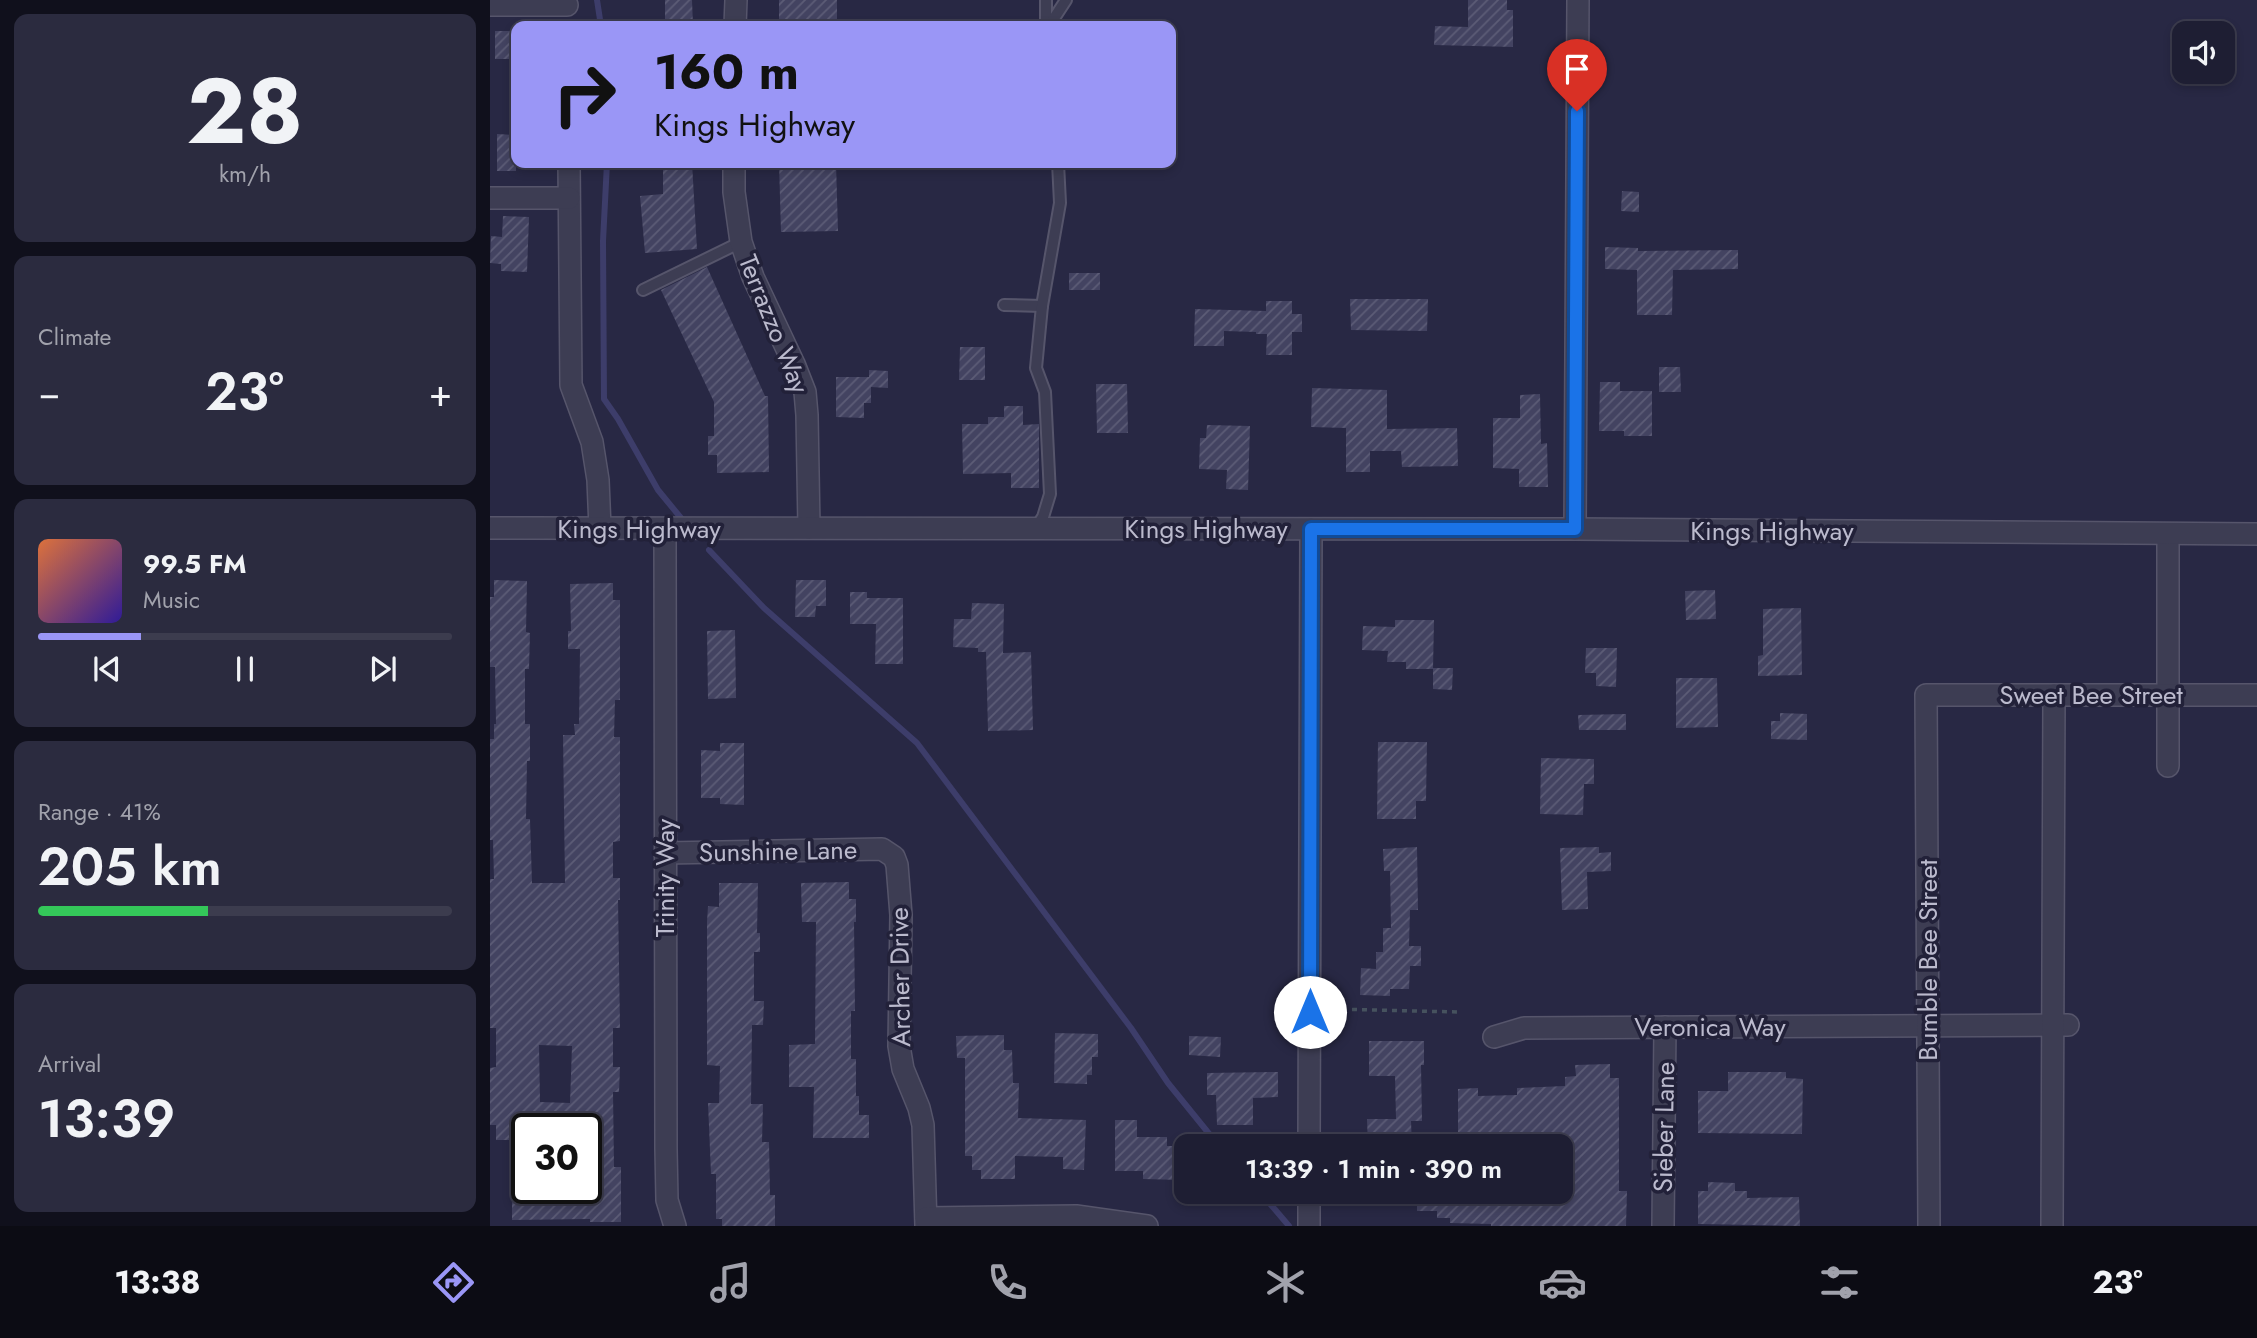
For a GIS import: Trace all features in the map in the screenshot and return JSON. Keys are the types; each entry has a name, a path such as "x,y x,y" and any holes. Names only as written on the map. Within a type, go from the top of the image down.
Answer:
{"street":[{"path":"735,21 736,0"},
{"path":"1575,529 1578,0"},
{"path":"490,5 567,11"},
{"path":"569,168 570,385 592,442 598,480 600,528"},
{"name":"Terrazzo Way","path":"734,168 734,192 741,243 753,277 805,391 809,528"},
{"path":"490,198 569,198"},
{"name":"Kings Highway","path":"490,528 1575,529 2257,534"},
{"name":"Trinity Way","path":"665,529 666,1149 667,1200 675,1226"},
{"path":"1309,1134 1311,529"},
{"path":"2168,534 2168,766"},
{"name":"Sweet Bee Street","path":"1926,695 2257,695"},
{"name":"Bumble Bee Street","path":"1926,695 1929,1226"},
{"path":"2052,1226 2061,1026 2054,695"},
{"name":"Sunshine Lane","path":"665,853 883,849 890,853"},
{"name":"Archer Drive","path":"890,853 897,865 901,915 899,1046 903,1069 923,1125 926,1222"},
{"name":"Veronica Way","path":"1494,1037 1524,1028 2061,1026"},
{"name":"Sieber Lane","path":"1664,1226 1665,1027"},
{"path":"1309,1204 1309,1226"},
{"path":"926,1222 1076,1216 1147,1226"}],"lane":[{"path":"1046,0 1048,21"},
{"path":"1051,21 1066,0"},
{"path":"1035,529 1043,517 1049,494 1045,392 1035,368 1042,306 1060,203 1058,168"},
{"path":"643,290 741,243"},
{"path":"1004,305 1042,306"}],"path":[{"path":"1332,1009 1458,1012"}],"building":[{"path":"665,0 692,0 693,21 665,21"},
{"path":"779,0 837,0 837,21 779,21"},
{"path":"1468,0 1507,0 1507,10 1513,10 1513,47 1434,45 1435,26 1468,27"},
{"path":"495,31 511,31 511,59 495,59"},
{"path":"497,134 511,135 511,168 516,168 516,171 497,171"},
{"path":"663,168 692,168 697,249 645,253 640,196 663,194"},
{"path":"779,168 836,168 838,231 781,232"},
{"path":"1622,191 1639,192 1639,212 1621,211"},
{"path":"503,216 529,217 527,272 501,271 501,264 490,263 491,236 502,237"},
{"path":"1605,247 1638,248 1638,251 1738,250 1738,269 1673,270 1672,315 1637,315 1637,270 1605,269"},
{"path":"707,267 765,396 768,396 769,472 717,473 717,455 708,455 708,436 714,436 714,402 661,290"},
{"path":"1069,273 1100,273 1100,290 1069,290"},
{"path":"1350,299 1428,299 1427,331 1351,330"},
{"path":"1266,301 1292,301 1292,314 1302,314 1302,332 1292,332 1292,355 1266,355 1267,334 1256,332 1224,331 1224,346 1194,346 1195,309 1266,311"},
{"path":"960,347 985,347 985,380 959,380"},
{"path":"1659,367 1680,367 1681,392 1659,392"},
{"path":"869,370 888,371 888,388 871,387 871,403 864,403 864,418 836,417 836,377 869,377"},
{"path":"1600,382 1620,382 1620,391 1652,391 1652,436 1624,436 1624,431 1599,431"},
{"path":"1096,384 1127,384 1128,433 1097,433"},
{"path":"1312,388 1387,390 1387,429 1457,428 1458,466 1402,467 1401,451 1370,451 1370,472 1346,472 1346,428 1311,427"},
{"path":"1540,394 1541,444 1547,443 1548,487 1519,487 1519,469 1493,468 1493,418 1520,418 1520,395"},
{"path":"1004,406 1023,406 1023,425 1039,424 1039,488 1011,488 1011,473 963,474 962,424 988,424 988,417 1004,417"},
{"path":"1207,425 1250,426 1248,490 1226,489 1227,470 1199,469 1200,438 1206,438"},
{"path":"494,580 527,581 526,632 530,633 529,669 525,669 525,724 530,724 530,761 527,761 526,819 530,819 532,883 565,883 563,735 575,735 574,724 579,724 580,649 568,649 568,631 571,631 570,584 613,583 613,600 620,600 620,700 615,700 614,737 620,737 620,841 613,842 613,878 620,878 620,1028 613,1028 613,1067 620,1067 619,1092 613,1092 614,1167 621,1167 621,1222 590,1222 590,1219 512,1220 512,1204 602,1204 602,1113 511,1113 511,1140 496,1140 496,1125 490,1125 490,1068 496,1067 496,1028 490,1028 490,879 494,879 493,840 490,840 490,739 494,739 496,724 495,667 490,667 490,597 494,597","holes":["539,1045 572,1046 570,1103 540,1102"]},
{"path":"796,580 826,580 826,606 816,606 815,617 795,617"},
{"path":"1715,590 1716,619 1686,620 1685,591"},
{"path":"850,592 867,592 867,598 903,598 903,664 875,664 876,624 850,624"},
{"path":"972,603 1004,604 1003,653 1031,652 1033,730 988,731 986,652 978,652 978,648 953,647 954,619 971,619"},
{"path":"1801,608 1802,675 1758,676 1758,656 1763,655 1763,609"},
{"path":"1395,620 1434,620 1433,669 1406,669 1406,662 1387,662 1388,651 1362,650 1363,626 1395,627"},
{"path":"735,630 736,698 708,699 707,631"},
{"path":"1586,648 1617,648 1616,687 1596,686 1596,673 1585,673"},
{"path":"1433,668 1453,668 1452,690 1433,689"},
{"path":"1676,678 1717,678 1718,727 1676,728"},
{"path":"1780,713 1807,714 1807,740 1771,739 1771,721 1780,721"},
{"path":"1626,714 1626,730 1579,730 1578,715"},
{"path":"1378,742 1427,742 1426,801 1416,801 1416,819 1377,819"},
{"path":"720,743 744,743 744,805 720,804 720,798 701,798 701,750 720,751"},
{"path":"1541,758 1594,759 1594,784 1584,784 1583,815 1540,814"},
{"path":"1417,847 1418,910 1410,910 1409,946 1421,946 1421,966 1410,966 1409,989 1390,989 1390,996 1360,995 1361,968 1376,969 1376,952 1383,952 1383,928 1391,928 1390,871 1384,871 1383,849"},
{"path":"1599,847 1599,853 1611,852 1611,871 1587,872 1588,909 1562,910 1560,848"},
{"path":"849,882 849,899 856,899 855,1011 851,1011 851,1059 856,1059 859,1115 869,1115 869,1138 813,1138 814,1087 789,1087 789,1045 815,1044 816,922 802,922 801,883"},
{"path":"719,883 758,883 757,933 760,933 760,952 754,952 754,1001 764,1001 763,1025 752,1025 751,1104 763,1104 762,1142 769,1142 770,1195 775,1195 775,1226 722,1226 722,1219 716,1219 716,1174 711,1174 708,1103 719,1103 720,1066 707,1065 707,922 708,906 719,907"},
{"path":"1055,1033 1098,1034 1098,1057 1092,1057 1092,1075 1087,1075 1087,1084 1054,1083"},
{"path":"1004,1035 1004,1050 1012,1050 1013,1083 1019,1083 1018,1118 1086,1120 1084,1170 1063,1169 1063,1157 1015,1156 1015,1179 981,1179 981,1170 972,1170 972,1156 965,1156 965,1058 957,1058 956,1036"},
{"path":"1189,1036 1221,1037 1220,1057 1189,1055"},
{"path":"1369,1041 1424,1041 1424,1065 1421,1065 1422,1121 1411,1121 1412,1134 1368,1134 1367,1119 1396,1119 1395,1076 1369,1076"},
{"path":"1610,1064 1610,1078 1619,1078 1619,1191 1627,1191 1626,1226 1491,1226 1450,1223 1450,1218 1437,1218 1437,1211 1417,1211 1417,1204 1573,1204 1573,1134 1458,1134 1458,1089 1478,1088 1478,1096 1517,1095 1517,1088 1565,1086 1565,1077 1576,1076 1575,1065"},
{"path":"1278,1072 1278,1097 1253,1098 1253,1125 1217,1125 1216,1095 1207,1095 1207,1073"},
{"path":"1728,1072 1786,1072 1786,1078 1803,1079 1802,1134 1698,1133 1698,1091 1728,1091"},
{"path":"1115,1120 1137,1120 1137,1137 1167,1137 1167,1146 1174,1146 1174,1180 1143,1179 1143,1171 1115,1171"},
{"path":"1708,1182 1735,1183 1735,1191 1747,1191 1747,1198 1799,1197 1800,1226 1698,1224 1698,1191 1708,1191"}],"waterway":[{"path":"597,0 600,21"},
{"path":"607,168 603,241 604,399 658,490 681,518"},
{"path":"709,550 764,608 917,743 1131,1028 1168,1083 1209,1134"},
{"path":"1270,1204 1289,1226"}],"route":[{"path":"1310,1012 1311,529 1575,529 1577,111"}]}
